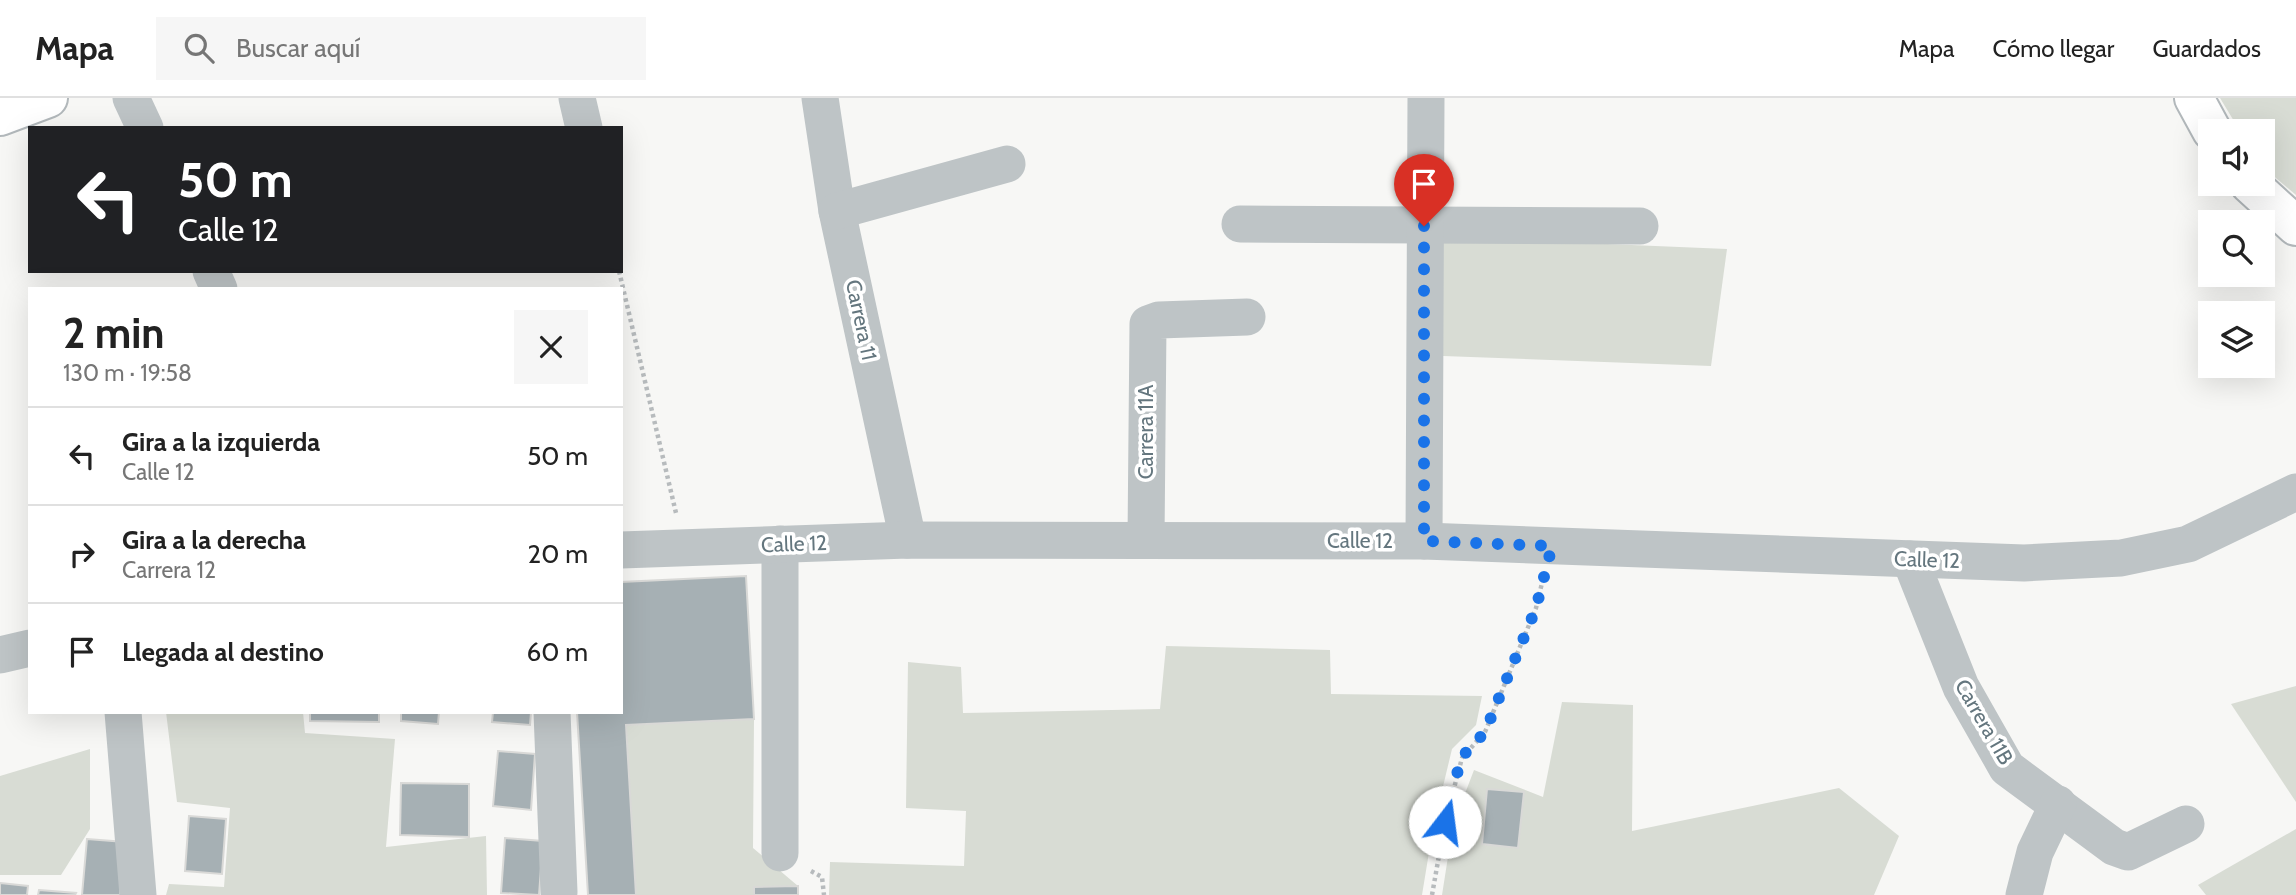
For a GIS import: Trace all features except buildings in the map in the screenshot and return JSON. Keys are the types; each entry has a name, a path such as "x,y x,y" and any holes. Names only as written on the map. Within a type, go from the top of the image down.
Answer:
{"main road":[{"path":"0,116 48,98"},
{"path":"2194,98 2205,119"},
{"path":"2263,196 2296,226"}],"street":[{"path":"131,98 144,126"},
{"path":"577,98 584,126"},
{"name":"Carrera 11","path":"820,98 837,211 908,540"},
{"path":"1424,541 1426,98"},
{"path":"837,211 1007,164"},
{"path":"1240,224 1640,226"},
{"name":"Carrera 11A","path":"1146,540 1148,324 1159,320 1247,317"},
{"name":"Calle 12","path":"623,550 908,540 1424,541 2024,563 2121,558 2188,544 2296,492"},
{"path":"780,544 780,853"},
{"name":"Carrera 11B","path":"1910,559 1961,687 2007,768 2114,847 2128,852 2186,824"},
{"path":"0,655 28,649"},
{"path":"123,714 138,895"},
{"path":"552,714 559,892"},
{"path":"2024,895 2035,852 2058,804"}],"path":[{"path":"623,288 685,548"},
{"path":"1432,895 1445,822 1461,758 1485,732 1536,608 1552,546"}],"shaded area":[{"path":"2220,98 2296,98 2296,195 2275,177 2275,119 2233,119"},
{"path":"1443,237 1727,249 1711,366 1443,356"},
{"path":"1166,646 1330,650 1331,694 1482,696 1476,725 1452,749 1433,828 1422,895 829,895 830,862 964,866 966,811 906,808 908,662 961,667 963,713 1160,709"},
{"path":"2296,686 2296,802 2231,704"},
{"path":"1562,702 1633,705 1632,831 1839,788 1899,836 1874,895 1442,895 1453,825 1474,770 1543,797"},
{"path":"166,714 303,714 305,733 395,739 386,847 486,836 487,895 166,895 169,884 224,887 230,808 177,802"},
{"path":"754,719 753,848 798,886 754,887 754,895 636,895 626,725"},
{"path":"90,749 90,829 61,875 0,875 0,776"},
{"path":"2296,829 2296,895 2206,895 2198,885"}],"route":[{"path":"1424,226 1424,541 1552,546 1536,608 1485,732 1461,758 1445,822"}]}
